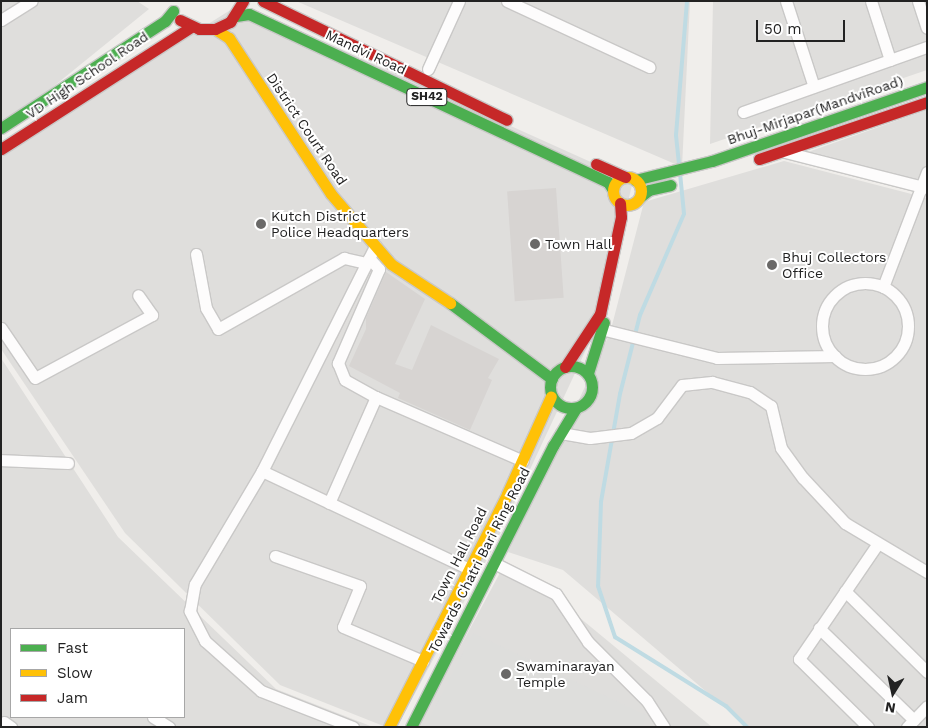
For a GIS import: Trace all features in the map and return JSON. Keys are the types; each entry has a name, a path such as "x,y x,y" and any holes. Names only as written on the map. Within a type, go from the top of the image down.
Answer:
{"main road":[{"path":"171,6 191,27 215,29 229,38 233,19 243,1"},
{"name":"Mandvi Road","path":"263,1 639,181"},
{"name":"VD High School Road","path":"1,128 165,21 171,6"},
{"name":"Mandvi Road","path":"233,19 249,14 608,182 613,190"},
{"path":"215,29 233,19"},
{"name":"VD High School Road","path":"1,149 191,27"},
{"name":"District Court Road","path":"229,38 295,143 364,234 391,264 491,331 558,372"},
{"name":"Bhuj-Mirjapar(MandviRoad)","path":"639,181 712,161 927,87"},
{"name":"Bhuj-Mirjapar(MandviRoad)","path":"639,181 691,180 927,102"},
{"path":"639,181 636,200 588,374 593,391 587,402 576,408 558,405 551,396 558,372 573,358 600,314 621,217 620,203 613,190 616,182 639,181"},
{"path":"636,200 641,188 639,181"},
{"path":"620,203 636,200"},
{"name":"District Court Road","path":"364,234 558,372"},
{"path":"558,372 577,367 588,374"},
{"name":"Town Hall Road","path":"389,727 523,461 551,396"},
{"name":"Towards Chatri Bari Ring Road","path":"411,727 561,432 576,408"}],"street":[{"path":"3,17 32,1"},
{"path":"428,69 459,1"},
{"path":"507,1 649,67"},
{"path":"786,1 814,87"},
{"path":"872,1 890,60"},
{"path":"918,1 927,28"},
{"path":"743,112 927,47"},
{"path":"782,151 923,187"},
{"path":"883,287 923,187 927,172"},
{"path":"354,727 261,690 205,641 190,611 195,584 262,471 375,246"},
{"path":"196,254 206,308 218,328 344,258 368,261 379,270 338,362 345,380 376,397 523,461"},
{"path":"855,284 883,287 898,298 907,315 908,333 901,349 890,361 866,368 849,366 835,356 825,342 822,325 831,300 855,284"},
{"path":"1,328 35,378 152,315 138,295"},
{"path":"601,329 717,358 835,356"},
{"path":"561,432 590,438 631,433 657,418 682,385 712,382 750,392 771,406 780,448 802,478 845,523 927,572"},
{"path":"329,503 376,397"},
{"path":"1,460 68,463"},
{"path":"262,471 469,569"},
{"path":"868,727 799,659 878,543"},
{"path":"275,556 360,586 343,628 423,660"},
{"path":"494,563 556,594 588,642 647,701 664,727"},
{"path":"845,591 927,672"},
{"path":"819,628 910,723 927,706"},
{"path":"155,718 169,727"}],"shaded area":[{"path":"1,1 137,1 149,9 1,129"},
{"path":"296,1 690,1 682,167"},
{"path":"713,1 927,1 927,70 710,144"},
{"path":"240,4 633,181 599,322 496,542 397,727 386,727 280,685 125,533 1,349 1,154"},
{"path":"927,110 927,185 808,152"},
{"path":"784,161 927,198 927,727 748,727 563,570 508,552 610,333 644,202"},
{"path":"1,358 118,537 276,689 373,727 1,727"},
{"path":"501,571 551,594 712,727 417,727"},
{"name":"Swaminarayan Temple","path":"473,633 646,715 643,727 425,727"}],"building":[{"name":"Town Hall","path":"556,188 564,298 515,301 507,191"},
{"path":"386,272 425,299 395,364 412,370 431,325 499,359 488,378 492,380 470,430 398,398 400,393 349,366 366,329 366,318"}],"waterway":[{"path":"679,164 676,135 687,1"},
{"path":"680,173 684,214 640,315 620,394 601,502 598,586 615,637 726,706 747,727"}],"traffic: fast":[{"path":"1,128 165,21 173,11"},
{"path":"236,16 249,14 608,182 613,190"},
{"path":"635,180 712,161 927,87"},
{"path":"640,197 649,190 670,185"},
{"path":"450,303 552,379"},
{"path":"588,373 604,322"},
{"path":"575,366 583,369 589,375 592,387 589,399 583,405 567,408 559,405 553,399 550,383 553,375 559,369 575,366"},
{"path":"411,727 553,446 576,408"}],"traffic: slow":[{"path":"215,29 229,38 331,194 391,264 450,303"},
{"path":"627,177 637,181 641,191 637,201 627,205 617,201 613,191 617,181 627,177"},
{"path":"389,727 507,494 551,396"}],"traffic: jam":[{"path":"180,20 199,29 215,29 230,22 243,1"},
{"path":"263,1 507,120"},
{"path":"1,149 191,27"},
{"path":"759,159 927,102"},
{"path":"596,164 625,177"},
{"path":"565,367 600,314 621,217 620,203"}],"place":[{"name":"Kutch District Police Headquarters","path":"261,224"},
{"name":"Town Hall","path":"535,244"},
{"name":"Bhuj Collectors Office","path":"772,265"},
{"name":"Swaminarayan Temple","path":"506,674"}]}
